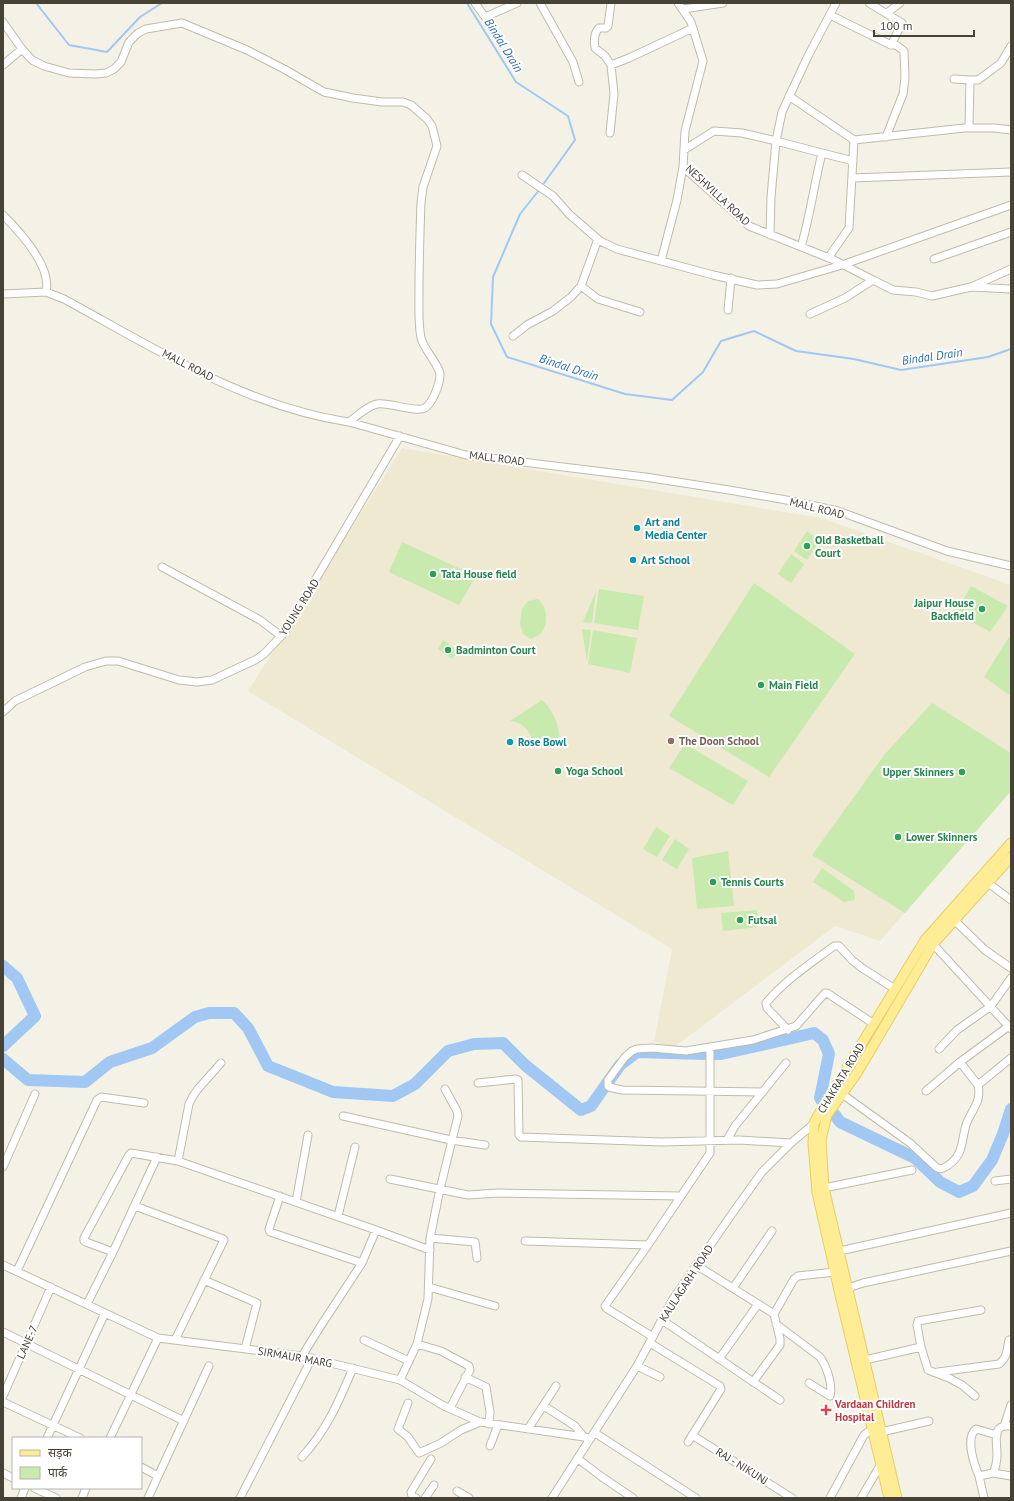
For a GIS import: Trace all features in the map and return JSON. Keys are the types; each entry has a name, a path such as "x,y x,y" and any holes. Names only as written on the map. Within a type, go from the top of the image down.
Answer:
{"main road":[{"name":"CHAKRATA ROAD","path":"897,1498 877,1431 835,1272 835,1252 824,1188 821,1140 828,1115 857,1073 932,944 954,920 1011,843"},
{"name":"CHAKRATA ROAD","path":"889,1498 881,1464 877,1431 864,1360 848,1288 835,1252 817,1192 813,1143 814,1123 925,940 984,880 1011,857"}],"street":[{"path":"475,3 485,17 517,3"},
{"path":"540,3 573,62 579,82"},
{"path":"610,133 614,94 611,65 606,56 595,48 594,43 596,31 599,28 606,28 608,26 611,3"},
{"name":"NESHVILLA ROAD","path":"678,3 691,22 703,61 685,131 683,166 749,226 842,264 893,290 916,292 927,296 971,287"},
{"path":"683,9 723,3"},
{"path":"770,235 771,197 776,141 782,112 836,3"},
{"path":"868,3 902,23 891,45"},
{"path":"887,13 900,3"},
{"path":"830,15 891,45 896,45 904,51 905,78 903,94 886,137"},
{"path":"3,22 22,49 32,60 44,66 70,73 95,74 106,72 114,68 120,62 129,42 138,33 146,29 182,23 247,50 324,92 368,100 403,102 411,104 427,119 432,126 437,146 423,187 421,202 419,319 421,339 425,350 437,367 440,375 435,393 424,409 419,410 393,404 376,404 364,410 349,422"},
{"path":"611,65 693,28"},
{"path":"954,79 978,80 1001,63 1011,46"},
{"path":"3,65 22,49"},
{"path":"969,128 970,80"},
{"path":"789,96 854,140 969,128 995,128 1011,130"},
{"path":"684,150 714,131 742,133 853,161"},
{"path":"828,258 849,228 854,140"},
{"path":"801,247 809,218 822,153"},
{"path":"661,261 677,200 683,166"},
{"path":"852,178 1011,172"},
{"path":"522,175 553,196 569,214 598,239 617,248 713,275 757,285 772,284 842,264 1011,205"},
{"path":"3,215 11,223 38,259 47,282 46,292"},
{"path":"934,259 1011,232"},
{"path":"513,336 527,325 553,311 581,286 598,239"},
{"path":"971,287 1011,269"},
{"path":"728,310 731,278"},
{"path":"810,314 845,298 873,280"},
{"path":"581,286 598,299 640,312"},
{"path":"971,287 1011,289"},
{"name":"MALL ROAD","path":"3,294 46,292 64,299 188,366 237,389 272,403 330,419 349,422 466,455 645,477 792,501 838,511 947,551 1011,566"},
{"name":"YOUNG ROAD","path":"3,712 15,701 85,667 106,661 118,661 179,680 197,682 212,680 255,660 264,654 281,636 400,436"},
{"path":"162,567 260,620 281,636"},
{"path":"984,880 1011,900"},
{"path":"954,920 985,950 1011,968"},
{"path":"926,1091 960,1062 1010,1027 932,944"},
{"path":"788,1030 767,1008 766,1004 776,990 791,977 834,946 839,946 862,968 896,989"},
{"path":"939,1049 957,1030 991,1006 1011,978"},
{"path":"763,1092 622,1090 609,1087 608,1082 628,1054 638,1049 652,1048 686,1051 753,1040 788,1030 801,1022 825,993 874,1024"},
{"path":"688,1442 721,1389 720,1386 651,1340 605,1306 710,1153 710,1047"},
{"path":"978,1085 1011,1058"},
{"path":"834,1088 910,1143 936,1167 942,1169 954,1160 961,1148 966,1126 980,1095 978,1085 960,1062"},
{"path":"727,1140 735,1126 786,1063"},
{"path":"178,1161 189,1104 193,1096 221,1064"},
{"path":"478,1083 496,1080 518,1080 519,1135 521,1137 662,1142 727,1140 791,1143"},
{"path":"400,1380 418,1344 428,1299 430,1238 458,1113 445,1089"},
{"path":"3,1167 35,1094"},
{"path":"17,1271 97,1100 101,1097 144,1103"},
{"name":"KAULAGARH ROAD","path":"552,1498 578,1459 590,1436 638,1366 673,1299 762,1172 791,1143 814,1123 828,1115"},
{"path":"343,1116 452,1140 485,1145"},
{"path":"296,1202 308,1135"},
{"path":"338,1216 355,1147"},
{"path":"113,1252 86,1242 84,1238 131,1153 178,1161 338,1216 430,1250"},
{"path":"87,1304 135,1206 157,1157"},
{"path":"824,1188 912,1170"},
{"path":"390,1179 472,1195 498,1193 681,1196"},
{"path":"995,1181 1011,1179"},
{"path":"280,1196 269,1229 270,1232 362,1263"},
{"path":"135,1206 223,1239 224,1242 175,1340"},
{"path":"835,1252 1011,1213"},
{"path":"302,1356 362,1263 376,1230"},
{"path":"733,1288 772,1231"},
{"path":"430,1238 476,1242 477,1258"},
{"path":"525,1241 648,1245"},
{"path":"848,1288 863,1283 1011,1251"},
{"name":"SIRMAUR MARG","path":"3,1265 158,1338 312,1358 400,1380 450,1408 480,1422 590,1436"},
{"path":"696,1265 774,1314"},
{"path":"753,1382 780,1345 774,1314 794,1279 798,1276 835,1272"},
{"path":"204,1280 257,1303 245,1349"},
{"name":"LANE-7","path":"3,1396 51,1287"},
{"path":"429,1287 495,1306"},
{"path":"719,1359 758,1304"},
{"path":"975,1396 962,1385 950,1378 928,1370 917,1325 918,1321 981,1310"},
{"path":"47,1437 105,1313"},
{"path":"662,1320 780,1400"},
{"path":"776,1324 820,1357 825,1364 831,1390 830,1396 809,1383"},
{"path":"3,1332 184,1421"},
{"path":"110,1437 158,1338"},
{"path":"364,1340 410,1361"},
{"path":"936,1373 999,1364 1004,1361 1009,1340"},
{"path":"418,1344 441,1352 469,1366 470,1370 450,1408"},
{"path":"864,1360 922,1347"},
{"path":"240,1498 312,1358"},
{"path":"148,1498 210,1366"},
{"path":"638,1366 660,1377"},
{"path":"302,1457 315,1443 336,1409 353,1368"},
{"path":"465,1378 486,1387 490,1412 489,1424"},
{"path":"528,1429 556,1386"},
{"path":"3,1402 78,1437"},
{"path":"408,1403 398,1429 408,1437 419,1452 441,1443 461,1430 480,1422"},
{"path":"993,1473 997,1455 997,1435 1000,1428 1008,1426 1008,1411 1011,1405"},
{"path":"544,1406 590,1436 696,1498"},
{"path":"830,1498 864,1435 868,1432 929,1421"},
{"path":"490,1446 498,1425"},
{"path":"984,1498 972,1455 972,1433 976,1429 997,1435"},
{"name":"RAJ - NIKUNJ","path":"692,1435 792,1498"},
{"path":"578,1459 633,1498"},
{"path":"416,1498 412,1496 411,1492 431,1460"},
{"path":"861,1498 881,1464"},
{"path":"142,1468 158,1476"},
{"path":"3,1473 12,1478"},
{"path":"979,1476 993,1473 1011,1476"},
{"path":"425,1498 434,1485"},
{"path":"20,1498 24,1489"},
{"path":"36,1489 56,1498"},
{"path":"457,1491 469,1498"}],"shaded area":[{"name":"The Doon School","path":"402,448 821,518 1011,585 1011,791 880,941 835,926 673,1048 654,1041 672,949 248,691"}],"green space":[{"name":"Old Basketball Court","path":"807,531 820,541 807,560 794,551"},
{"name":"Tata House field","path":"402,542 476,576 459,605 389,572"},
{"name":"Old Basketball Court","path":"791,554 804,564 791,583 778,574"},
{"name":"Main Field","path":"754,583 855,654 769,777 669,716"},
{"name":"Jaipur House Backfield","path":"971,586 1008,606 990,632 956,613"},
{"path":"599,589 644,596 638,630 594,623"},
{"path":"596,591 592,623 583,622"},
{"path":"538,599 544,606 546,621 540,634 531,639 523,634 520,624 522,609 528,601"},
{"path":"582,629 591,630 587,662"},
{"path":"593,630 637,638 630,673 588,664"},
{"path":"1009,637 1011,638 1011,692 1009,695 984,677"},
{"name":"Badminton Court","path":"443,640 458,651 452,659 438,649"},
{"path":"542,700 556,720 559,737 557,746 533,747 531,737 527,729 520,724 510,721"},
{"name":"Lower Skinners","path":"932,703 1011,753 1011,791 905,913 812,855 885,754"},
{"path":"685,744 748,781 733,805 669,768"},
{"path":"656,827 670,836 657,857 643,849"},
{"path":"675,839 689,849 677,869 662,860"},
{"name":"Tennis Courts","path":"728,851 734,906 697,909 692,858"},
{"path":"822,868 854,891 855,900 844,902 813,882"},
{"name":"Futsal","path":"757,910 758,927 723,931 721,913"}],"waterway":[{"name":"Bindal Drain","path":"36,3 69,45 107,52 140,17 162,3"},
{"name":"Bindal Drain","path":"467,3 516,82 568,116 575,140 542,186"},
{"name":"Bindal Drain","path":"540,189 520,214 493,277 491,324 507,357 625,394 672,400 703,372 721,341 754,331 796,351 854,359 901,370 988,357 1011,349"},
{"path":"3,966 17,978 35,1016 3,1046"},
{"path":"3,1059 28,1080 85,1082 110,1062 152,1048 195,1017 209,1013 234,1013 248,1028 268,1066 333,1092 393,1096 415,1084 448,1051 474,1044 503,1043 525,1065 581,1110 591,1106 620,1065 637,1052 704,1054"},
{"path":"715,1054 721,1054 814,1033 823,1040 829,1054 820,1098 822,1101"},
{"path":"835,1115 840,1122 915,1158 940,1182 959,1192 973,1186 992,1160 1003,1134 1011,1109"}],"place":[{"name":"Art and Media Center","path":"637,528"},
{"name":"Old Basketball Court","path":"807,546"},
{"name":"Art School","path":"633,560"},
{"name":"Tata House field","path":"433,574"},
{"name":"Jaipur House Backfield","path":"982,609"},
{"name":"Badminton Court","path":"448,650"},
{"name":"Main Field","path":"761,685"},
{"name":"The Doon School","path":"671,741"},
{"name":"Rose Bowl","path":"510,742"},
{"name":"Yoga School","path":"558,771"},
{"name":"Upper Skinners","path":"962,772"},
{"name":"Lower Skinners","path":"898,837"},
{"name":"Tennis Courts","path":"713,882"},
{"name":"Futsal","path":"740,920"},
{"name":"Vardaan Children Hospital","path":"826,1410"}]}
